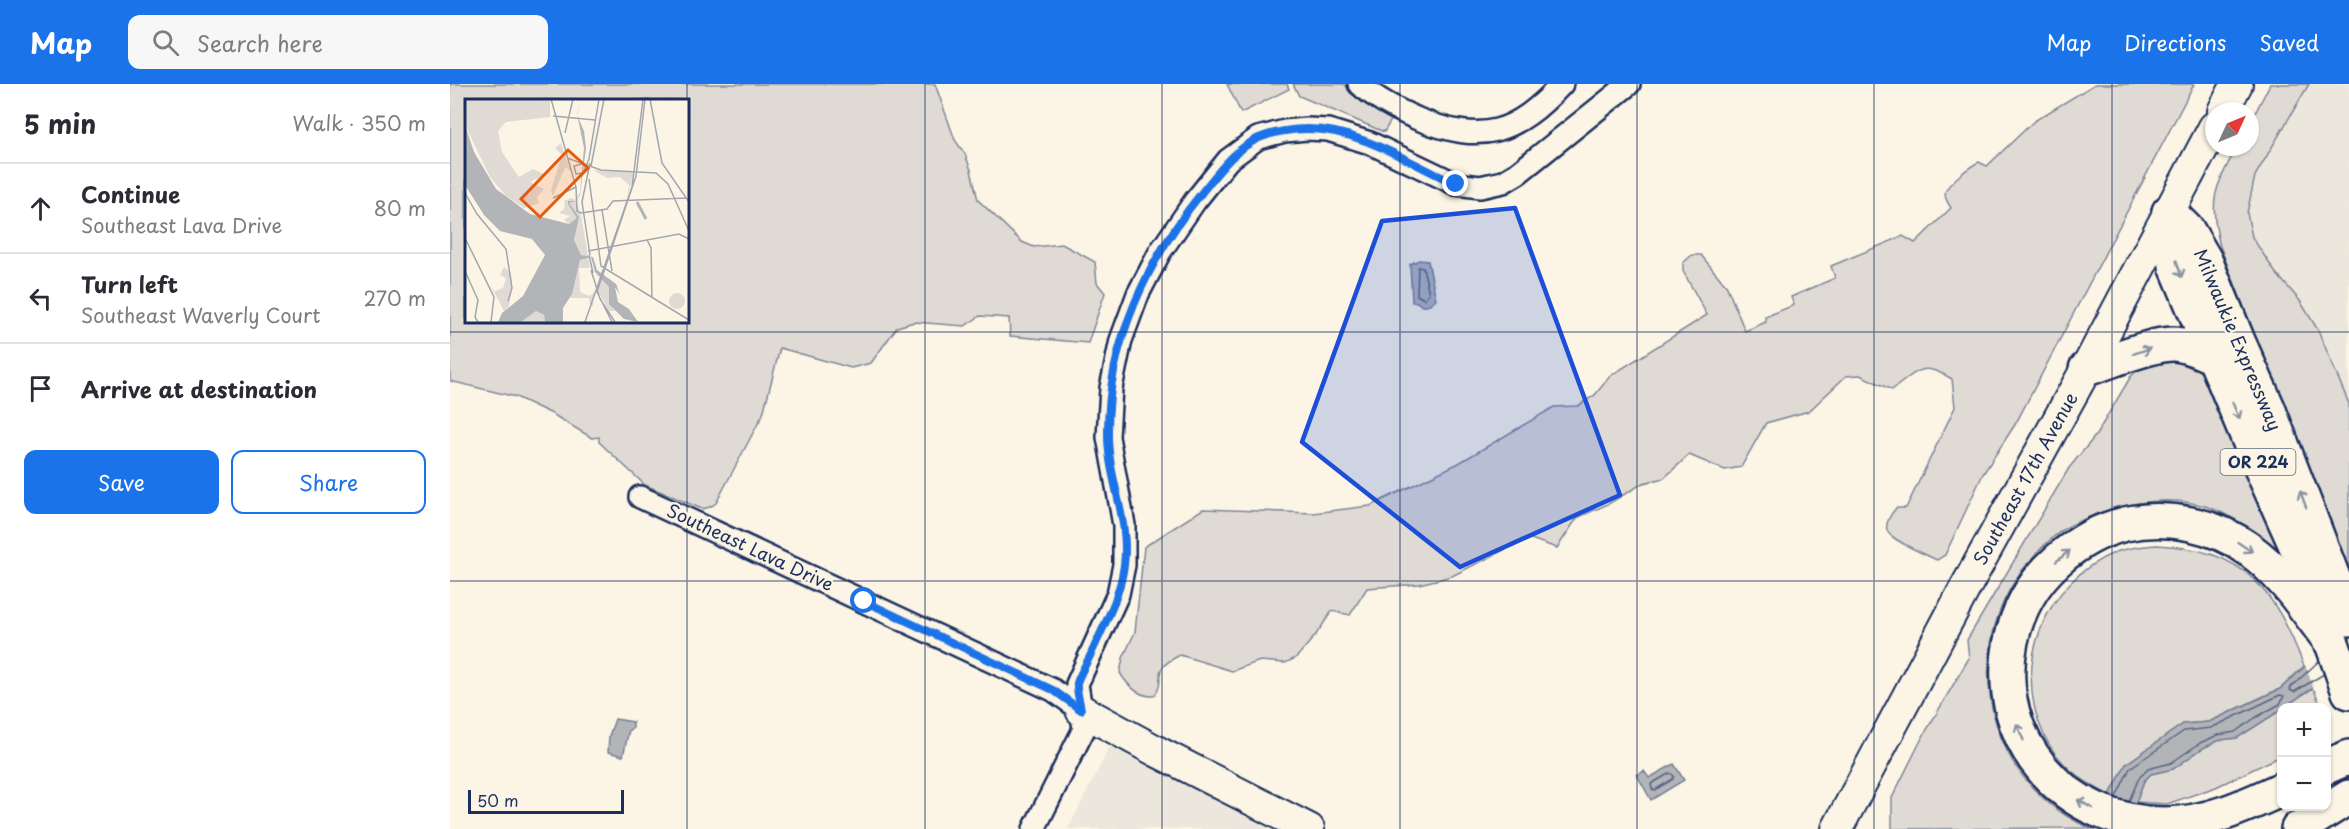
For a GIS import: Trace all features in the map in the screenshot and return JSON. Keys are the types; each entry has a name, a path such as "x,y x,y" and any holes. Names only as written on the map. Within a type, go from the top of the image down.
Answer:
{"main road":[{"path":"2228,102 2237,84"},
{"name":"Southeast 17th Avenue","path":"1837,829 2205,145"},
{"name":"Milwaukie Expressway","path":"2169,212 2176,266 2304,567 2340,630 2349,692"},
{"name":"Milwaukie Expressway","path":"2169,212 2188,231 2205,260 2268,408 2304,567"},
{"path":"2086,369 2154,347 2173,344 2214,357"},
{"path":"2277,791 2230,811 2182,823 2147,823 2112,817 2080,802 2053,779 2032,756 2018,729 2010,698 2008,668 2012,636 2023,605 2040,579 2062,556 2089,538 2118,526 2149,521 2180,522 2210,529 2238,542 2262,560 2304,567 2340,630"},
{"name":"Southeast Lava Drive","path":"1081,710 1178,763 1309,829"},
{"path":"2331,765 2349,757"},
{"path":"2298,829 2349,797"}],"street":[{"path":"1359,84 1398,110 1446,130 1476,133 1507,127 1523,120 1539,108 1562,84"},
{"path":"1034,829 1084,729 1077,684 1118,594 1124,565 1124,525 1108,436 1111,388 1121,340 1138,294 1160,252 1195,201 1228,160 1258,138 1285,131 1306,129 1329,130 1370,144 1456,184 1480,187 1503,182 1518,173 1629,84"},
{"name":"Southeast Lava Drive","path":"640,496 1053,690 1081,710"}],"highlighted area":[{"path":"1515,208 1620,495 1460,567 1302,442 1382,221"}],"shaded area":[{"path":"450,84 935,84 955,140 965,154 971,170 978,200 1022,242 1034,247 1062,244 1095,262 1097,283 1105,293 1088,343 1010,336 1009,318 980,316 965,326 914,322 897,327 871,363 851,368 780,348 763,414 716,503 702,509 645,485 599,442 599,437 592,438 552,414 516,397 450,381"},
{"path":"1227,84 1287,84 1289,89 1241,113"},
{"path":"1293,84 1344,84 1360,98 1393,117 1384,132 1299,96"},
{"path":"2095,84 2194,84 2016,423 1983,474 1945,555 1937,560 1894,538 1887,530 1887,524 1896,508 1906,508 1955,407 1952,379 1934,370 1920,370 1892,390 1860,375 1846,376 1809,411 1766,423 1741,467 1725,470 1689,455 1664,478 1643,483 1610,503 1577,518 1557,548 1528,538 1452,576 1419,584 1367,588 1350,615 1332,611 1296,658 1285,663 1260,661 1232,671 1180,655 1161,670 1160,684 1154,696 1143,695 1134,690 1120,673 1123,658 1135,632 1144,547 1203,509 1313,513 1370,506 1459,463 1554,407 1578,406 1595,395 1610,376 1707,315 1683,271 1683,263 1692,255 1701,255 1727,287 1745,331 1766,322 1765,317 1794,305 1791,297 1835,278 1831,266 1903,236 1915,243 1951,208 1945,192 1956,179 1979,162 1987,166 2034,121"},
{"path":"2270,84 2309,84 2255,176 2247,213 2252,237 2275,272 2300,301 2318,330 2349,404 2349,577 2220,246 2216,230 2214,205 2216,194 2232,156 2259,156 2259,105"},
{"path":"2281,84 2349,84 2349,444 2214,200 2244,156 2259,156 2259,129"},
{"path":"2177,360 2197,369 2204,375 2282,544 2275,547 2215,509 2180,501 2143,502 2119,507 2097,514 2060,532 2035,555 2018,577 1995,624 1990,650 1991,702 2008,753 2023,777 2054,807 2090,828 1892,829 1892,798 1922,738 1969,658 1967,640 2069,468 2096,435 2131,376 2149,362"},
{"path":"2157,545 2187,548 2213,555 2234,565 2252,578 2268,595 2281,615 2304,666 2280,689 2209,722 2183,724 2126,764 2110,795 2071,771 2049,745 2035,708 2031,681 2034,654 2041,628 2053,604 2070,583 2091,565 2116,552"},
{"path":"2313,687 2319,703 2291,703"},
{"path":"2277,713 2277,758 2216,787 2167,804 2136,802 2144,781 2151,774 2173,769 2203,748 2220,740 2237,738"},
{"path":"1110,746 1270,829 1068,829"}],"water":[{"path":"1419,260 1428,261 1436,299 1427,306 1412,302 1410,264"},
{"path":"2349,626 2349,665 2290,703 2277,703 2277,713 2237,738 2220,740 2203,748 2173,769 2151,774 2144,781 2136,802 2116,829 2089,829 2126,764 2183,724 2209,722 2280,689"},
{"path":"615,719 633,722 623,756 608,752 609,736"},
{"path":"1674,764 1684,780 1651,800 1637,775 1644,771 1649,778"}],"pier":[{"path":"2349,623 2349,669 2314,690 2304,662"}],"route":[{"path":"864,601 1053,690 1081,710 1077,684 1118,594 1124,565 1124,525 1108,436 1111,388 1121,340 1138,294 1160,252 1195,201 1228,160 1258,138 1285,131 1306,129 1329,130 1370,144 1456,184"}]}
